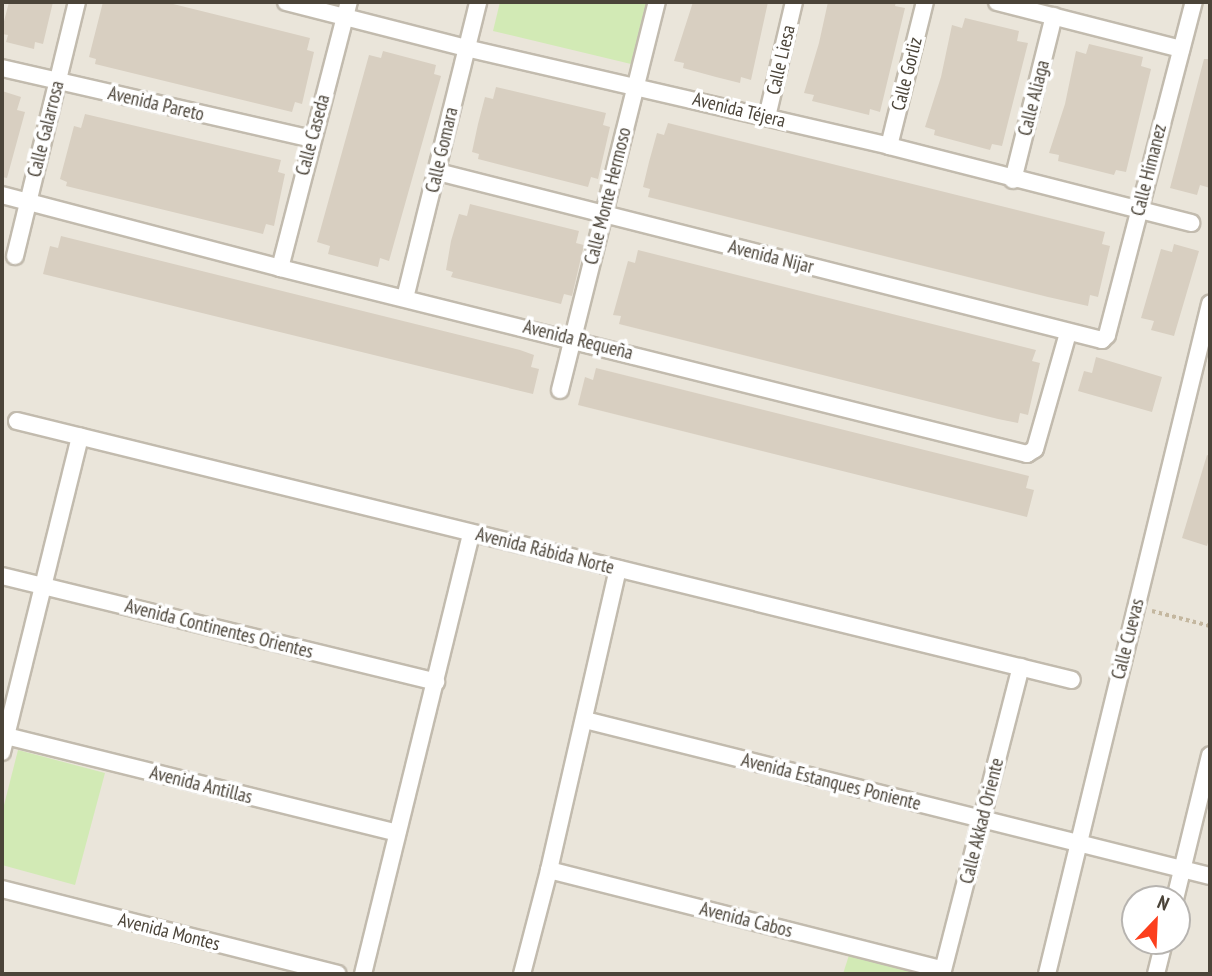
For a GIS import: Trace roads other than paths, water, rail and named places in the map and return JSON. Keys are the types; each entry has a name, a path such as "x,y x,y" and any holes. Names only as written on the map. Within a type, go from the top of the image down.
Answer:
{"street":[{"name":"Calle Galarrosa","path":"15,256 77,2"},
{"name":"Avenida Téjera","path":"286,2 347,10 466,48 637,85 1191,223"},
{"name":"Calle Gomara","path":"405,298 478,2"},
{"name":"Calle Monte Hermoso","path":"560,390 657,2"},
{"name":"Calle Liesa","path":"767,117 794,2"},
{"name":"Calle Gorliz","path":"889,146 925,2"},
{"path":"997,2 1181,49"},
{"name":"Calle Himanez","path":"1105,339 1194,2"},
{"name":"Calle Caseda","path":"279,268 347,10"},
{"name":"Calle Aliaga","path":"1013,180 1054,16"},
{"name":"Avenida Pareto","path":"2,68 312,139"},
{"name":"Avenida Nijar","path":"438,172 1068,333 1105,339"},
{"name":"Avenida Requeña","path":"2,195 279,268 1027,454 1035,449 1068,333"},
{"name":"Calle Cuevas","path":"1047,974 1210,304"},
{"name":"Avenida Rábida Norte","path":"17,421 1073,680"},
{"path":"2,752 80,436"},
{"path":"363,974 471,533"},
{"path":"522,974 550,870 618,569"},
{"name":"Avenida Continentes Orientes","path":"2,576 436,682"},
{"name":"Calle Akkad Oriente","path":"942,972 1021,667"},
{"name":"Avenida Estanques Poniente","path":"585,720 1210,876"},
{"name":"Avenida Antillas","path":"6,736 397,833"},
{"path":"1179,885 1210,755"},
{"name":"Avenida Cabos","path":"550,870 942,972"},
{"name":"Avenida Montes","path":"2,890 337,974"},
{"path":"1156,974 1161,955"}]}
